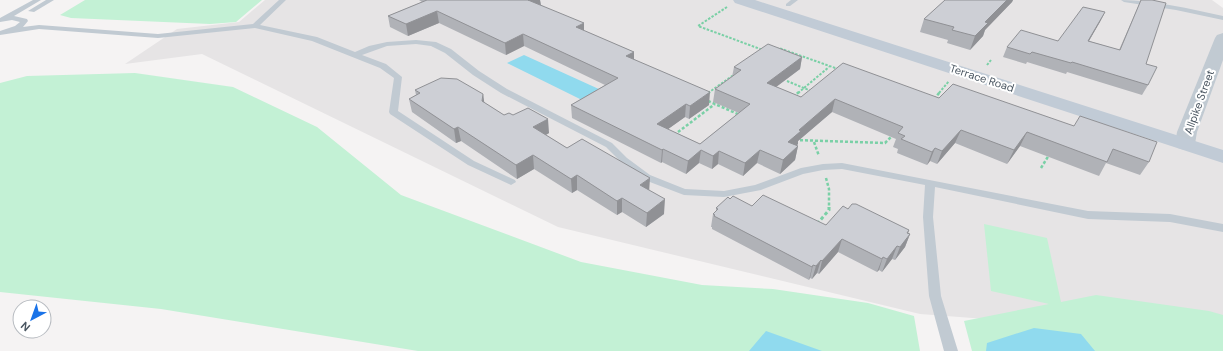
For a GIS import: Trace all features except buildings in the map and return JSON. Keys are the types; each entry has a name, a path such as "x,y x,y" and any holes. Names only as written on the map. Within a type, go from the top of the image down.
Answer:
{"street":[{"name":"Terrace Road","path":"740,0 1186,138 1223,144"},
{"name":"Terrace Road","path":"770,0 791,2 987,64 1186,138 1223,157"},
{"name":"Allpike Street","path":"1186,138 1223,38"}],"lane":[{"path":"2,20 38,0"},
{"path":"0,33 18,27 21,20 51,0"},
{"path":"255,26 284,0"},
{"path":"1124,0 1176,8 1223,18"},
{"path":"2,20 21,20 39,27"},
{"path":"11,30 39,27 158,36 255,26 314,38 383,66 398,77 392,112 471,163 511,182"},
{"path":"356,55 372,48 387,44 416,42 433,44 448,51 476,73 504,91 609,145 624,160 646,177 684,192 724,194 757,188 801,171 823,167 842,166 1088,215 1170,218 1223,228"},
{"path":"930,183 928,217 935,296 951,351"}],"path":[{"path":"773,53 780,48 844,72"},
{"path":"792,98 830,66"},
{"path":"707,93 739,71"},
{"path":"930,102 950,80"},
{"path":"787,81 816,93"},
{"path":"708,101 743,117"},
{"path":"674,135 715,104"},
{"path":"790,138 797,142 885,142 896,131"},
{"path":"814,142 829,189 829,210 814,228"},
{"path":"1041,168 1052,150"}],"shaded area":[{"path":"265,0 1212,0 1223,8 1223,337 920,314 558,227 202,54 125,64 177,29 239,22"}],"green space":[{"path":"85,0 262,0 236,22 210,24 71,18 60,15"},
{"path":"135,73 233,87 317,127 401,195 581,262 702,285 773,289 868,303 914,316 920,351 418,351 161,309 0,292 0,83 27,76"},
{"path":"984,224 1047,238 1061,302 1096,295 1209,311 1223,315 1223,351 972,351 964,321 1049,304 991,291"}],"water":[{"path":"524,55 601,90 584,101 507,63"},
{"path":"1034,328 1081,334 1095,351 986,351 987,343"},
{"path":"766,331 822,351 749,351"}]}
